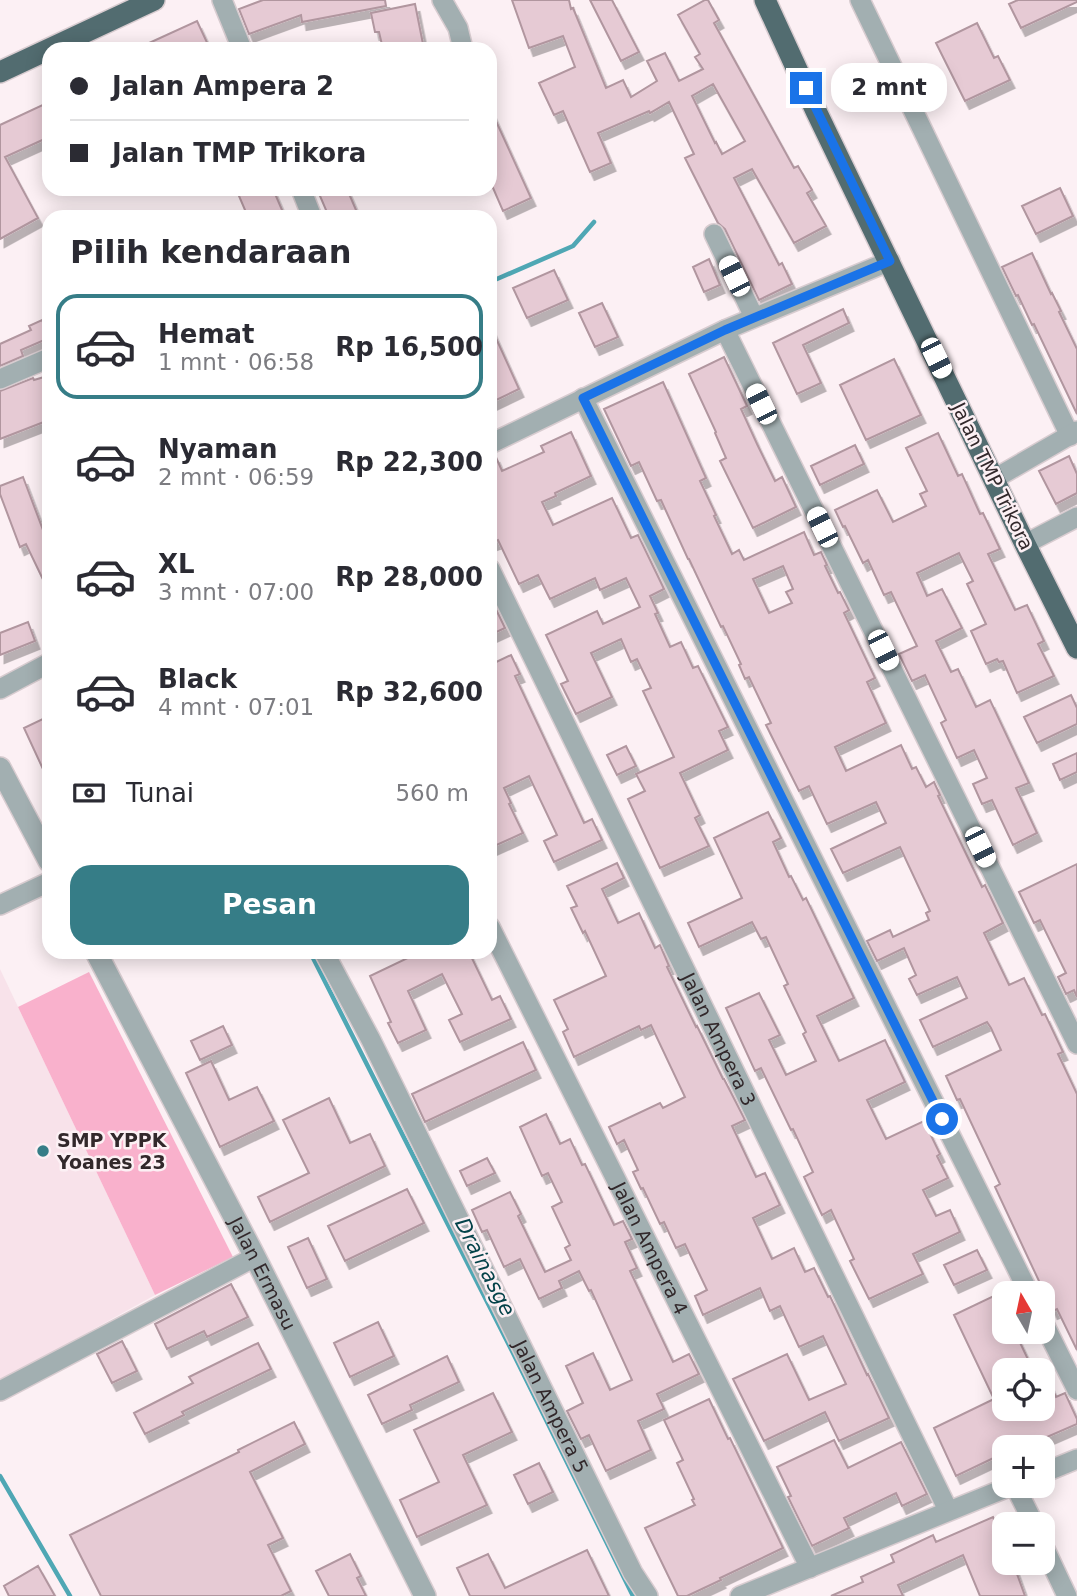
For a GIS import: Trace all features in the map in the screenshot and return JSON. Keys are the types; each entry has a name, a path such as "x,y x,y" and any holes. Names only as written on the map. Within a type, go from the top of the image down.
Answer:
{"highway":[{"path":"64,42 154,0"},
{"name":"Jalan TMP Trikora","path":"765,0 816,111 1077,648"},
{"path":"0,72 42,52"}],"street":[{"path":"222,0 239,42"},
{"path":"442,0 458,28 461,42"},
{"path":"860,0 1073,433 994,480"},
{"path":"714,234 754,317"},
{"path":"497,441 725,330 890,261"},
{"path":"725,330 1077,1044"},
{"path":"0,379 42,361"},
{"path":"583,398 1023,1281"},
{"path":"1025,544 1077,517"},
{"name":"Jalan Ampera 3","path":"497,583 948,1510"},
{"path":"0,689 42,667"},
{"path":"0,768 42,848"},
{"path":"0,905 42,885"},
{"name":"Jalan Ampera 4","path":"497,941 810,1568"},
{"name":"Jalan Ermasu","path":"100,959 256,1257 425,1596"},
{"name":"Jalan Ampera 5","path":"328,959 371,1040 628,1562 648,1596"},
{"path":"0,1391 256,1257"},
{"path":"1054,1344 1077,1390"},
{"path":"1055,1468 1077,1459"},
{"path":"740,1596 992,1494"},
{"path":"1055,1570 1067,1596"}],"shaded area":[{"name":"SMP YPPK Yoanes 23","path":"0,969 155,1295 0,1381"},
{"path":"89,972 233,1257 155,1295 18,1007"}],"building":[{"path":"263,0 385,0 386,6 302,22 301,15 249,34 239,9"},
{"path":"512,0 569,0 606,88 623,80 631,97 657,81 647,61 665,53 679,81 703,69 695,57 700,54 678,15 708,0 719,20 714,23 794,168 798,166 812,190 807,193 826,226 794,243 752,169 734,178 779,265 782,263 792,284 759,300 725,229 718,223 685,158 694,154 669,102 650,113 649,111 598,133 611,163 590,172 563,111 554,115 539,83 575,67 563,36 529,48","holes":["713,84 745,141 722,154 692,96"]},
{"path":"590,0 612,0 639,52 621,61"},
{"path":"1018,0 1077,2 1021,28 1009,4"},
{"path":"415,4 423,42 381,42 379,32 375,32 371,13"},
{"path":"197,21 207,42 151,42"},
{"path":"977,23 994,58 998,56 1010,80 965,101 936,43"},
{"path":"42,105 42,140 5,157 38,218 0,239 0,125"},
{"path":"497,123 531,198 503,211 496,196"},
{"path":"1060,188 1073,216 1036,234 1022,206"},
{"path":"239,196 276,196 282,210 245,210"},
{"path":"320,196 350,196 356,210 326,210"},
{"path":"1032,253 1077,349 1077,414 1034,324 1032,325 1002,267"},
{"path":"709,259 720,285 704,292 693,267"},
{"path":"554,270 568,300 527,318 513,288"},
{"path":"602,303 618,337 595,347 579,313"},
{"path":"843,309 849,323 803,345 821,383 797,394 773,343"},
{"path":"42,320 42,341 21,350 23,356 0,366 0,344 31,330 29,326"},
{"path":"497,340 519,389 497,400"},
{"path":"724,357 747,406 741,409 757,444 775,481 782,477 796,507 753,528 720,461 726,458 689,374"},
{"path":"894,359 921,415 866,440 840,385"},
{"path":"33,378 42,378 42,423 0,439 0,391"},
{"path":"663,382 706,478 700,481 732,554 739,550 744,560 804,532 814,555 821,552 838,593 840,592 849,610 844,613 875,678 867,682 886,723 835,747 846,771 901,745 912,769 916,767 926,787 934,782 940,795 938,796 982,887 985,885 1003,923 984,933 1009,985 1024,978 1042,1015 1045,1014 1063,1052 1058,1054 1077,1094 1077,1350 1057,1309 1055,1310 1055,1281 1039,1281 995,1187 1000,1184 960,1099 957,1100 946,1076 1001,1050 991,1028 987,1022 933,1047 920,1020 967,998 957,977 917,995 909,979 916,975 904,948 877,961 867,941 890,930 893,937 929,920 926,913 930,911 900,847 843,873 831,849 886,823 876,802 827,824 809,786 799,791 766,725 771,723 749,677 745,679 739,665 741,664 661,500 657,501 639,462 631,466 604,409","holes":["783,566 793,589 786,592 792,603 769,613 753,579"]},
{"path":"571,432 591,476 542,502 553,525 612,498 631,538 638,535 664,589 650,596 670,647 681,642 693,668 698,666 728,727 719,731 728,750 680,773 700,815 695,818 709,846 660,868 628,799 645,791 636,774 674,757 643,691 651,688 637,659 631,662 621,639 591,653 612,697 576,714 561,684 568,681 546,635 597,611 603,624 640,607 626,578 600,590 595,578 550,599 538,575 519,584 497,540 497,460 502,471 544,452 541,446"},
{"path":"938,433 958,476 962,474 1000,549 988,554 1015,610 1027,605 1044,641 1038,644 1054,676 1017,693 1003,661 999,662 997,659 986,664 971,631 986,624 967,584 973,581 959,553 917,573 927,596 942,589 962,628 936,641 951,672 958,669 976,707 990,700 1029,783 1016,788 1037,833 1013,845 992,800 982,804 973,784 987,778 974,750 957,758 941,723 946,720 925,675 912,681 899,654 917,646 891,592 884,595 868,560 863,563 835,510 877,490 893,522 926,506 920,494 927,491 906,448"},
{"path":"855,445 864,464 820,485 811,466"},
{"path":"1069,456 1077,474 1077,493 1056,504 1039,471"},
{"path":"23,477 42,527 42,577 26,544 20,547 0,494 0,486"},
{"path":"497,611 505,628 497,632"},
{"path":"28,622 35,641 0,655 0,633"},
{"path":"511,655 520,674 515,676 584,823 592,819 602,840 554,862 544,841 557,835 529,776 504,788 523,833 497,845 497,662"},
{"path":"1071,695 1077,708 1077,724 1037,743 1024,717"},
{"path":"42,719 42,767 24,728"},
{"path":"626,746 636,766 617,775 607,755"},
{"path":"1077,753 1077,772 1060,780 1053,764"},
{"path":"768,812 781,838 773,842 789,877 791,876 803,900 806,898 854,998 817,1016 839,1061 885,1040 905,1082 867,1100 886,1139 924,1121 948,1178 923,1190 936,1216 950,1210 960,1232 913,1254 923,1274 869,1299 850,1261 854,1259 831,1210 822,1215 804,1177 813,1172 793,1129 791,1130 761,1068 755,1071 726,1008 759,993 780,1035 769,1040 786,1075 816,1061 803,1034 806,1032 784,986 788,984 766,937 761,939 752,922 699,947 688,923 742,898 714,838"},
{"path":"617,863 624,878 602,889 618,923 639,913 655,948 660,945 669,966 667,967 696,1027 745,1120 732,1126 756,1177 765,1173 780,1205 753,1218 772,1259 794,1248 805,1272 814,1268 889,1418 839,1441 825,1412 764,1441 733,1379 787,1354 809,1400 846,1384 823,1336 799,1347 780,1306 770,1311 760,1288 703,1315 695,1296 707,1290 685,1244 676,1248 664,1222 660,1224 633,1172 638,1170 624,1140 617,1144 609,1127 660,1103 663,1108 685,1097 651,1025 641,1030 639,1026 574,1057 563,1032 568,1029 554,1000 606,976 571,908 577,906 567,886"},
{"path":"1077,864 1077,997 1074,990 1066,994 1058,977 1066,973 1040,920 1034,923 1019,892"},
{"path":"406,959 472,959 492,1000 500,996 511,1019 460,1042 449,1020 462,1014 442,974 408,991 426,1030 398,1043 370,976"},
{"path":"223,1026 232,1045 200,1060 191,1041"},
{"path":"523,1042 536,1070 425,1122 412,1094"},
{"path":"211,1061 229,1100 257,1087 274,1121 220,1147 186,1073"},
{"path":"329,1098 350,1143 370,1134 385,1166 270,1222 258,1197 309,1173 283,1120"},
{"path":"546,1114 560,1144 570,1139 614,1225 623,1221 632,1239 625,1242 637,1268 630,1271 673,1362 689,1354 699,1374 657,1394 664,1409 638,1421 651,1450 606,1471 589,1435 581,1439 567,1411 583,1403 566,1366 593,1353 610,1390 632,1380 591,1290 589,1291 579,1271 559,1281 562,1288 539,1299 520,1259 504,1267 487,1230 482,1232 472,1210 510,1192 521,1214 518,1216 545,1272 571,1260 565,1248 570,1245 552,1207 562,1202 548,1173 542,1176 520,1127"},
{"path":"487,1158 495,1173 467,1186 460,1171"},
{"path":"407,1189 424,1223 345,1261 328,1226"},
{"path":"308,1238 327,1279 307,1288 288,1247"},
{"path":"977,1250 987,1270 954,1285 944,1265"},
{"path":"231,1284 248,1317 207,1337 204,1331 167,1349 155,1324"},
{"path":"992,1297 992,1344 1021,1344 1027,1358 992,1358 992,1395 954,1315"},
{"path":"378,1322 394,1356 350,1377 334,1343"},
{"path":"122,1341 137,1371 112,1383 97,1354"},
{"path":"258,1343 271,1369 182,1412 184,1415 145,1434 134,1413 193,1383 189,1377"},
{"path":"447,1356 459,1382 410,1405 412,1410 382,1424 368,1395"},
{"path":"493,1393 512,1432 463,1455 487,1505 417,1537 400,1500 439,1482 414,1430"},
{"path":"1065,1393 1077,1419 1077,1424 1052,1435 992,1435 992,1459 956,1476 934,1428 992,1400 992,1421 1055,1421 1055,1395 1056,1397"},
{"path":"709,1399 783,1548 687,1596 678,1596 645,1528 695,1505 677,1463 683,1460 664,1420"},
{"path":"294,1422 305,1444 250,1472 283,1538 268,1545 291,1591 281,1596 101,1596 70,1535"},
{"path":"834,1440 848,1468 901,1442 927,1494 902,1506 896,1493 844,1518 849,1528 812,1546 777,1467"},
{"path":"539,1463 553,1492 528,1504 514,1475"},
{"path":"992,1517 992,1575 1017,1575 1025,1596 980,1596 963,1555 898,1585 903,1596 831,1596 863,1582 861,1577 894,1562 891,1555 933,1535 936,1542"},
{"path":"587,1550 609,1596 470,1596 457,1568 488,1554 505,1588"},
{"path":"350,1554 361,1576 357,1578 366,1596 329,1596 316,1571"},
{"path":"38,1566 55,1596 9,1596 4,1586"}],"waterway":[{"name":"Drainasge","path":"497,279 573,246 594,222"},
{"name":"Drainasge","path":"314,959 633,1596"},
{"path":"0,1476 70,1596"}],"place":[{"name":"SMP YPPK Yoanes 23","path":"43,1151"}],"route":[{"path":"806,88 890,261 725,330 583,398 942,1119"}]}
